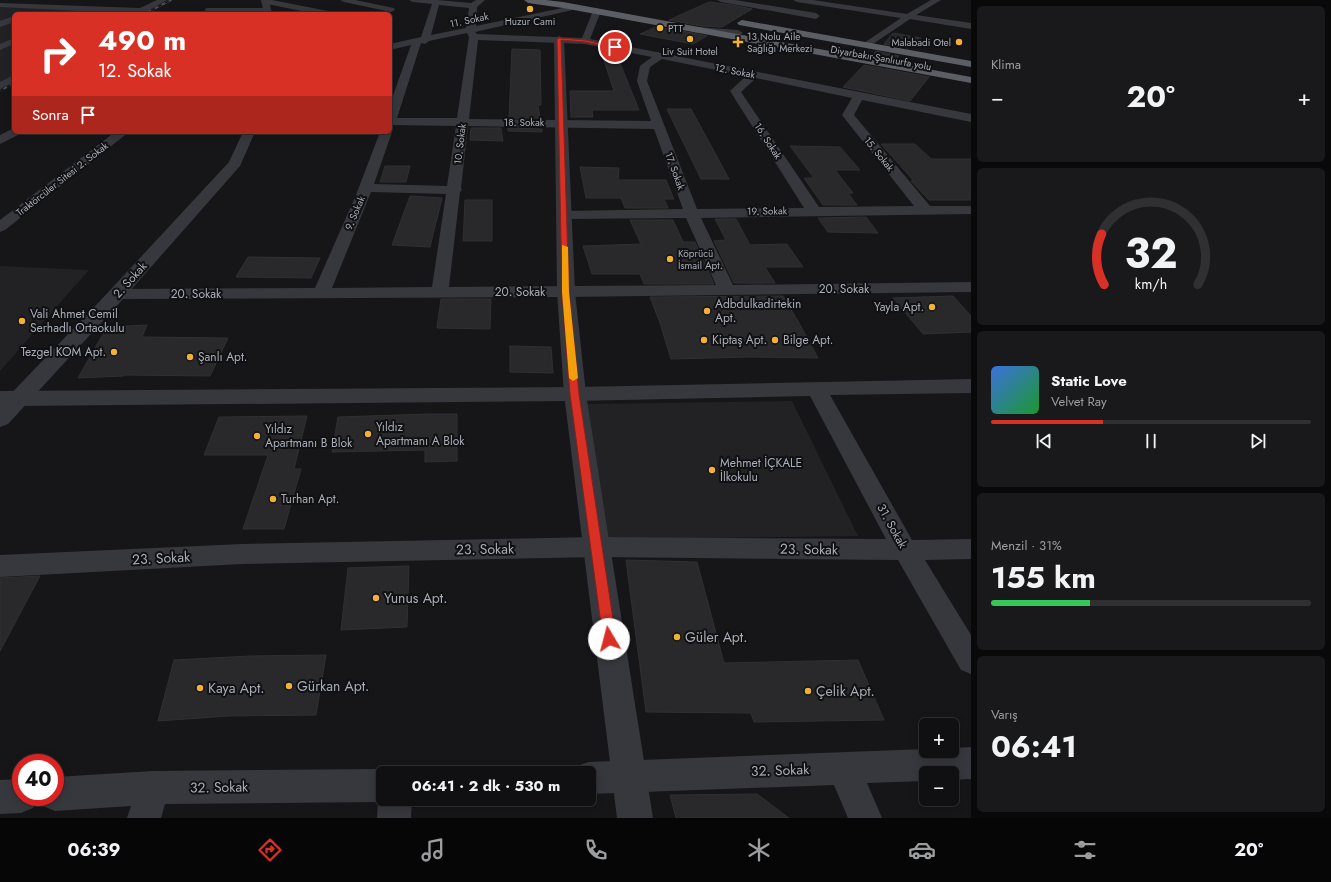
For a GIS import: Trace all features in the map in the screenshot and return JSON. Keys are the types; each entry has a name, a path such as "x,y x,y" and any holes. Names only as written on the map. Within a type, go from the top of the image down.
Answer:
{"highway":[{"path":"528,0 580,4 971,69"},
{"name":"Diyarbakır-Şanlıurfa yolu","path":"554,0 736,26 835,50 971,74"},
{"path":"580,4 597,11 971,80"},
{"path":"736,26 851,48"},
{"path":"736,26 867,45 971,64"}],"street":[{"path":"0,5 139,12 162,0"},
{"path":"206,12 224,0"},
{"path":"206,12 267,12 265,0 319,12"},
{"path":"347,3 389,12 396,0"},
{"path":"413,0 436,3 477,3"},
{"path":"721,0 825,17"},
{"path":"797,0 971,26"},
{"path":"867,45 909,16 938,0"},
{"path":"392,116 436,3"},
{"name":"10. Sokak","path":"440,292 455,190 472,34 472,22 477,3"},
{"path":"772,8 782,3"},
{"name":"11. Sokak","path":"392,47 472,34 580,4"},
{"path":"34,12 48,7"},
{"path":"585,41 597,11"},
{"path":"0,13 12,14"},
{"path":"0,25 12,20"},
{"path":"0,25 12,25"},
{"path":"0,25 12,28"},
{"path":"696,30 736,26"},
{"path":"878,26 893,28"},
{"name":"12. Sokak","path":"472,34 585,41 971,118"},
{"path":"0,39 12,41"},
{"path":"559,39 566,292 575,394 635,818"},
{"path":"0,47 12,42"},
{"path":"835,50 917,70"},
{"name":"17. Sokak","path":"660,56 645,66 642,81 690,212 726,289"},
{"name":"16. Sokak","path":"754,75 735,91 814,211"},
{"path":"0,78 12,78"},
{"path":"0,86 12,79"},
{"name":"15. Sokak","path":"859,96 848,114 924,210"},
{"name":"18. Sokak","path":"392,121 659,125"},
{"path":"0,140 12,133"},
{"name":"Traktörcüler Sitesi 2. Sokak","path":"0,227 120,134"},
{"name":"2. Sokak","path":"0,419 9,399 117,294 235,163 248,134"},
{"name":"9. Sokak","path":"321,293 365,188 385,134"},
{"path":"365,188 455,190"},
{"name":"19. Sokak","path":"564,215 690,212 971,210"},
{"name":"20. Sokak","path":"117,294 566,292 971,287"},
{"path":"9,399 575,394 971,386"},
{"name":"31. Sokak","path":"816,389 905,550 971,661"},
{"name":"23. Sokak","path":"0,566 242,554 597,547 905,550 971,549"},
{"name":"32. Sokak","path":"596,778 971,763"},
{"path":"844,768 865,818"},
{"name":"32. Sokak","path":"64,795 148,803 376,786"},
{"path":"0,797 12,796"},
{"path":"394,818 395,806"}],"shaded area":[{"path":"0,4 119,12 12,12 12,77 0,84"},
{"name":"Vali Ahmet Cemil Serhadlı Ortaokulu","path":"0,266 89,270 0,371"},
{"name":"Mehmet İÇKALE İlkokulu","path":"792,401 858,536 609,539 586,404"}],"building":[{"path":"709,2 752,9 722,27 701,26 669,20"},
{"path":"656,27 707,36 693,44 640,34"},
{"path":"893,33 921,38 908,48 884,44"},
{"path":"600,48 615,51 639,110 592,110 593,117 571,117 570,91 614,91"},
{"path":"512,49 540,50 541,105 538,105 540,118 509,118"},
{"path":"876,51 899,56 894,60 873,55"},
{"path":"864,65 929,77 910,101 843,87"},
{"path":"667,109 691,109 729,179 701,179"},
{"path":"471,128 501,128 503,141 470,140"},
{"path":"508,128 542,129 542,132 508,131"},
{"path":"881,144 915,144 931,159 971,159 971,200 929,200 911,181 914,181"},
{"path":"790,146 840,147 860,170 835,170 853,193 848,193 857,205 823,205 804,178 814,178"},
{"path":"385,166 410,166 406,182 380,182"},
{"path":"580,167 619,168 618,180 666,180 674,199 664,199 668,208 625,208 621,198 586,198"},
{"path":"410,196 442,198 430,247 392,245"},
{"path":"465,200 492,200 492,241 463,241"},
{"path":"866,217 878,233 828,232 818,218"},
{"path":"715,219 736,219 750,245 787,244 803,267 765,267 775,283 734,283 714,241 726,240"},
{"path":"630,220 673,220 683,242 695,242 714,284 644,284 640,274 592,274 583,246 641,244"},
{"path":"248,257 320,258 311,278 236,277"},
{"path":"783,296 818,358 750,357 671,359 650,297"},
{"name":"Yayla Apt.","path":"953,296 971,316 971,332 923,334 893,298"},
{"path":"441,299 491,299 490,329 437,328"},
{"path":"147,325 142,337 228,338 210,376 124,375 78,378 107,327"},
{"path":"510,346 551,347 553,373 510,372"},
{"path":"457,414 457,461 425,462 425,450 332,452 338,417"},
{"path":"307,416 294,469 301,469 284,529 243,529 268,455 204,455 219,417"},
{"path":"626,560 697,562 724,663 858,660 884,720 754,722 751,713 646,712"},
{"name":"Yunus Apt.","path":"409,566 407,627 341,630 348,568"},
{"path":"40,576 0,651 0,578"},
{"path":"326,655 316,715 228,716 158,721 174,660 250,656"},
{"path":"757,794 789,818 676,818 670,795"}],"railway":[{"path":"148,12 171,0"},
{"path":"0,91 12,84"}],"slow traffic":[{"path":"564,247 573,378"}],"place":[{"name":"Huzur Cami","path":"530,9"},
{"name":"PTT","path":"660,28"},
{"name":"Liv Suit Hotel","path":"690,39"},
{"name":"13 Nolu Aile Sağlığı Merkezi","path":"738,42"},
{"name":"Malabadi Otel","path":"959,42"},
{"name":"Köprücü İsmail Apt.","path":"670,259"},
{"name":"Yayla Apt.","path":"932,307"},
{"name":"Adbdulkadirtekin Apt.","path":"707,311"},
{"name":"Vali Ahmet Cemil Serhadlı Ortaokulu","path":"22,321"},
{"name":"Kiptaş Apt.","path":"704,340"},
{"name":"Bilge Apt.","path":"775,340"},
{"name":"Tezgel KOM Apt.","path":"114,352"},
{"name":"Şanlı Apt.","path":"190,357"},
{"name":"Yıldız Apartmanı A Blok","path":"368,434"},
{"name":"Yıldız Apartmanı B Blok","path":"257,436"},
{"name":"Mehmet İÇKALE İlkokulu","path":"712,470"},
{"name":"Turhan Apt.","path":"273,499"},
{"name":"Yunus Apt.","path":"376,598"},
{"name":"Güler Apt.","path":"677,637"},
{"name":"Gürkan Apt.","path":"289,686"},
{"name":"Kaya Apt.","path":"200,688"},
{"name":"Çelik Apt.","path":"808,691"}],"route":[{"path":"609,639 575,394 566,292 559,39 585,41 615,47"}]}
